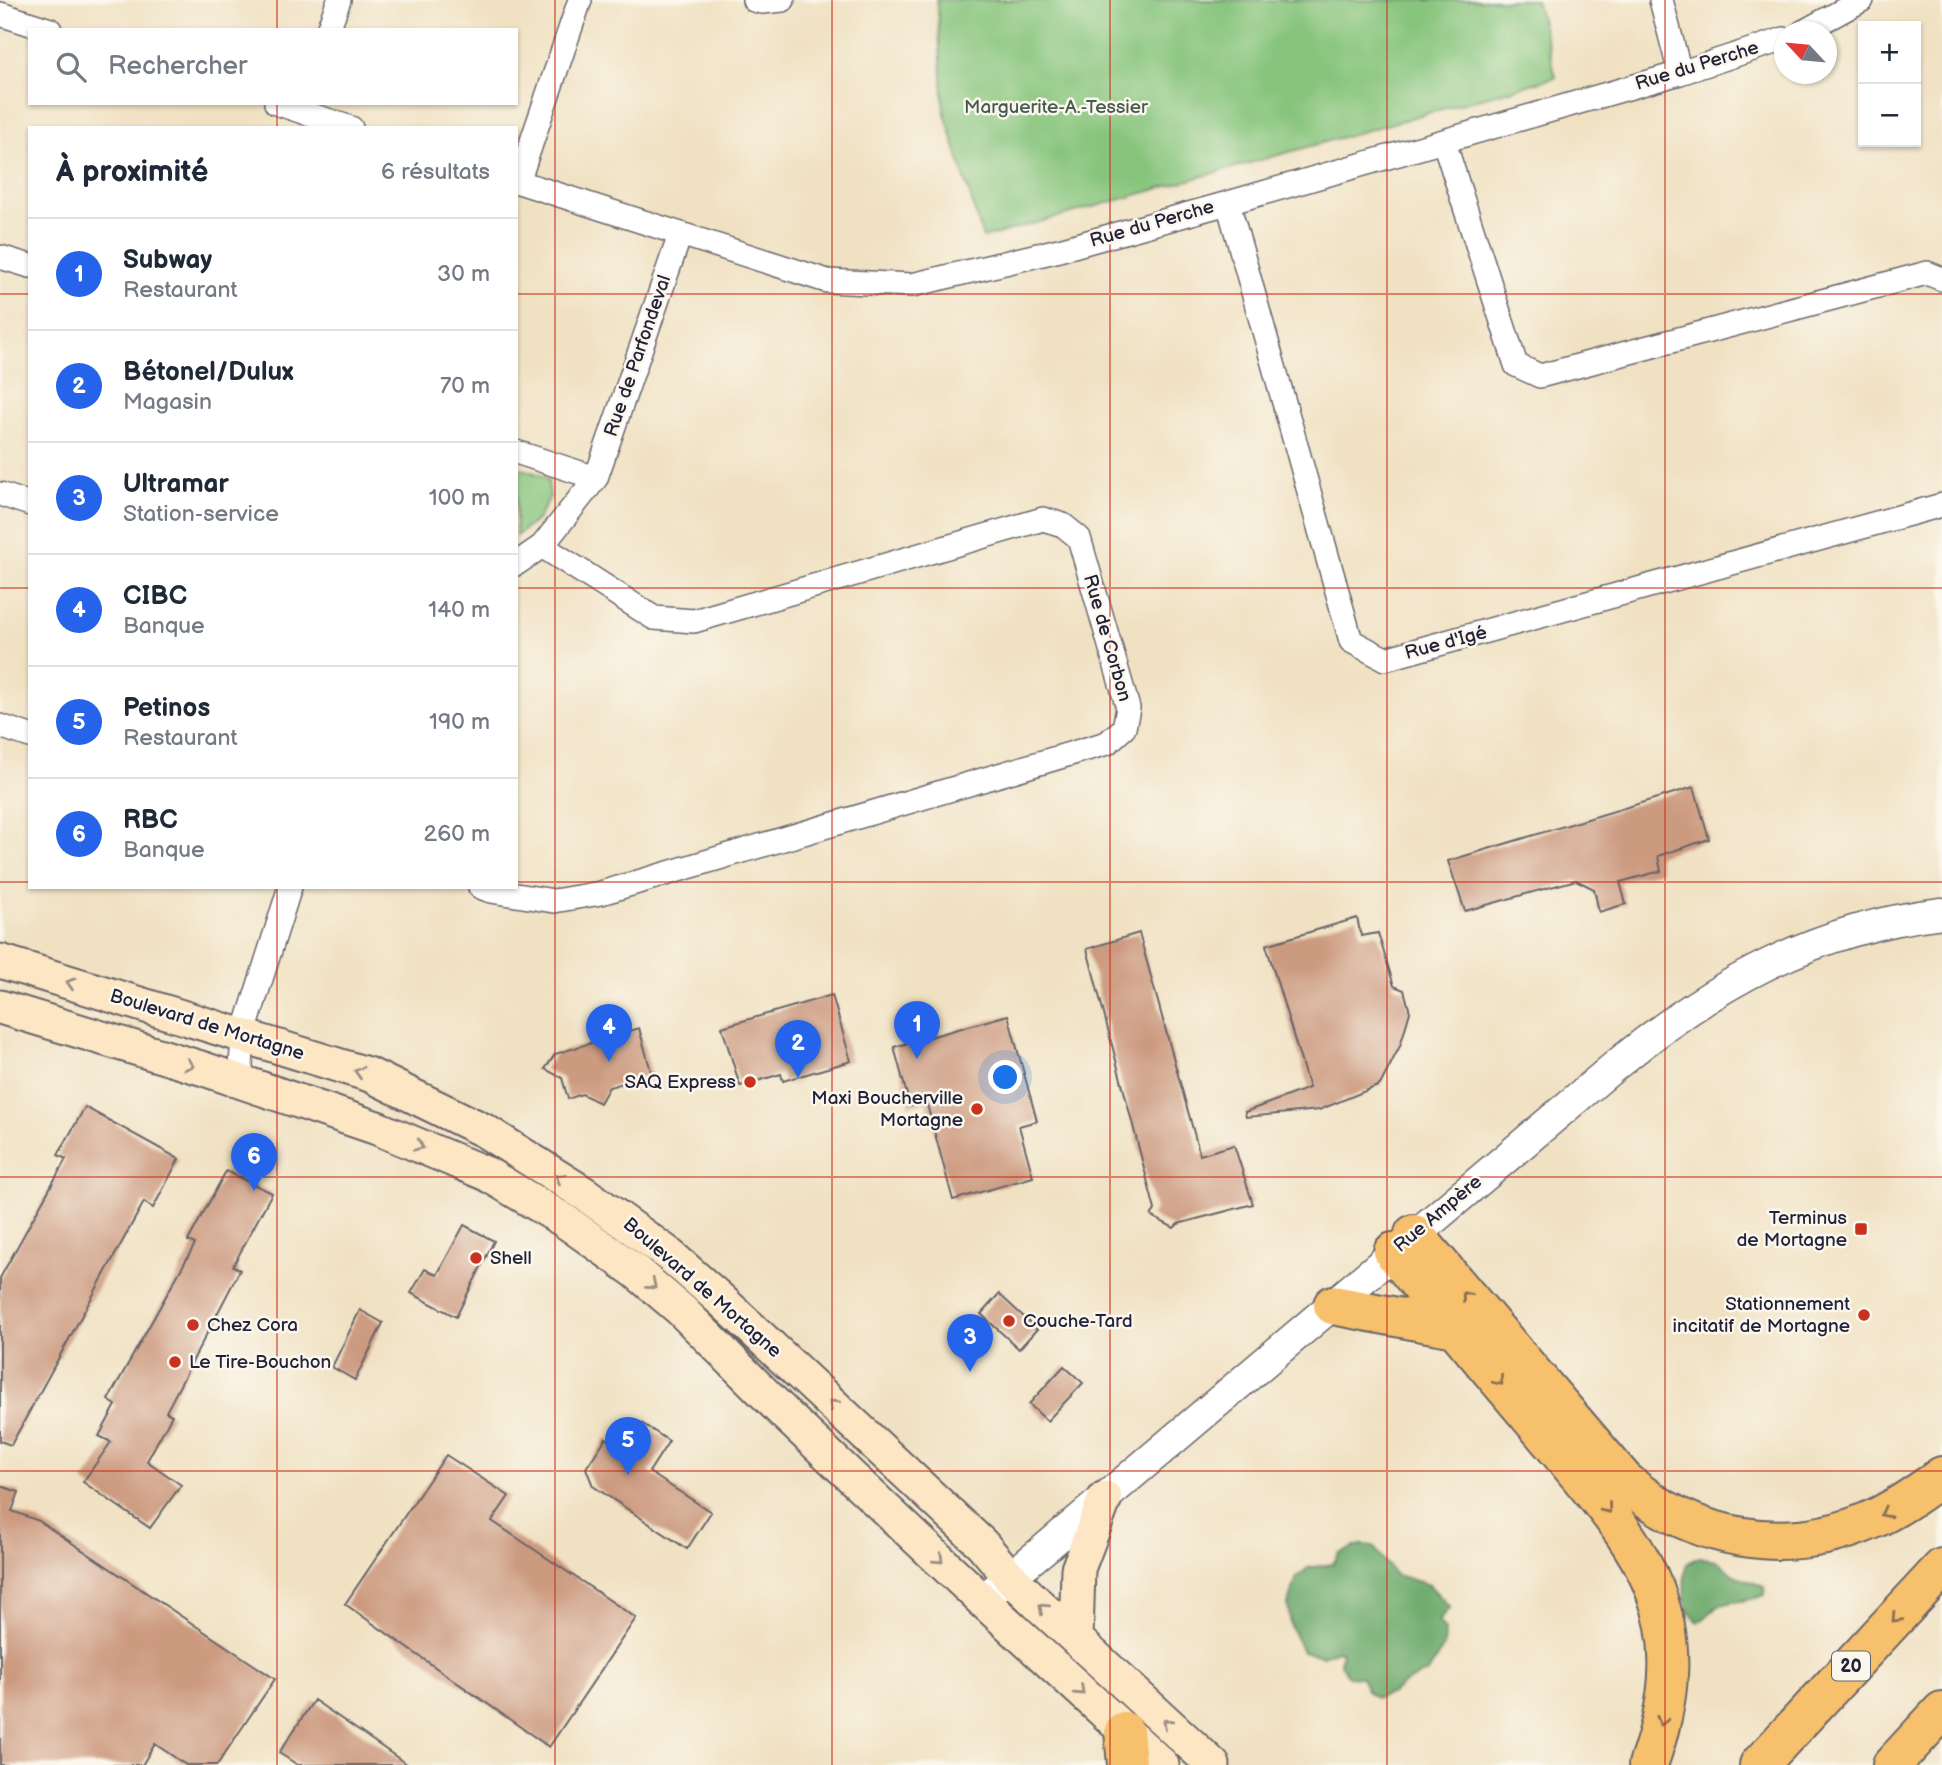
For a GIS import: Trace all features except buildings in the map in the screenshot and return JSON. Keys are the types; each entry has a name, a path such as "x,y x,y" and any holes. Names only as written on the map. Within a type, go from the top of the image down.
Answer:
{"highway":[{"path":"1404,1243 1455,1328 1608,1510 1633,1545 1648,1573 1663,1617 1668,1657 1664,1716 1648,1765"},
{"path":"1404,1243 1624,1480 1672,1515 1702,1528 1744,1538 1784,1540 1819,1537 1843,1531 1883,1515 1942,1476"},
{"path":"1333,1305 1455,1328"},
{"name":"20","path":"1759,1765 1942,1568"},
{"path":"1892,1765 1942,1711"}],"main road":[{"name":"Boulevard de Mortagne","path":"0,961 370,1075 485,1131 617,1215 666,1252 728,1306 982,1544 1010,1577 1213,1765"},
{"name":"Boulevard de Mortagne","path":"0,1007 240,1081 377,1128 487,1174 598,1243 681,1310 788,1417 982,1600 1126,1748 1162,1765"},
{"path":"1076,1638 1079,1569 1105,1497"}],"street":[{"path":"329,28 339,0"},
{"path":"518,179 580,0"},
{"path":"754,0 783,0"},
{"path":"1661,0 1680,73"},
{"path":"1823,21 1862,0"},
{"path":"0,14 44,28"},
{"name":"Rue du Perche","path":"518,182 827,281 912,285 1059,250 1228,203 1680,73 1774,42"},
{"path":"300,107 346,126"},
{"path":"1444,142 1516,365 1540,376 1927,273 1942,279"},
{"name":"Rue d'Igé","path":"1228,203 1351,641 1385,660 1942,505"},
{"name":"Rue de Parfondeval","path":"518,563 542,546 596,478 680,234"},
{"path":"0,257 28,266"},
{"path":"518,453 596,478"},
{"path":"0,494 28,503"},
{"name":"Rue de Corbon","path":"486,889 554,901 601,893 1107,743 1124,728 1128,708 1079,538 1063,525 1043,519 694,621 654,618 542,546"},
{"path":"0,726 28,735"},
{"path":"240,1081 243,1036 289,889"},
{"name":"Rue Ampère","path":"982,1600 1641,1044 1702,1000 1777,958 1822,939 1879,923 1942,913"}],"green space":[{"name":"Marguerite-A.-Tessier","path":"937,0 1536,0 1556,77 983,238 944,110"},
{"path":"518,468 548,480 550,497 538,519 518,534"},
{"path":"1361,1545 1373,1546 1394,1574 1429,1585 1450,1607 1438,1621 1445,1630 1444,1646 1428,1672 1403,1684 1392,1693 1376,1698 1367,1691 1361,1677 1348,1676 1340,1664 1342,1652 1337,1650 1323,1656 1303,1652 1291,1627 1288,1605 1297,1577 1308,1568 1333,1564 1339,1553"},
{"path":"1700,1557 1719,1562 1732,1574 1764,1587 1765,1595 1721,1605 1698,1622 1688,1609 1684,1588 1686,1564"}],"place":[{"name":"Subway","path":"917,1059"},
{"name":"CIBC","path":"609,1062"},
{"name":"Bétonel/Dulux","path":"798,1078"},
{"name":"SAQ Express","path":"750,1082"},
{"name":"Maxi Boucherville Mortagne","path":"977,1109"},
{"name":"RBC","path":"254,1191"},
{"name":"Terminus de Mortagne","path":"1861,1229"},
{"name":"Shell","path":"476,1258"},
{"name":"Stationnement incitatif de Mortagne","path":"1864,1315"},
{"name":"Couche-Tard","path":"1009,1321"},
{"name":"Chez Cora","path":"193,1325"},
{"name":"Le Tire-Bouchon","path":"175,1362"},
{"name":"Ultramar","path":"970,1372"},
{"name":"Petinos","path":"628,1475"}]}
